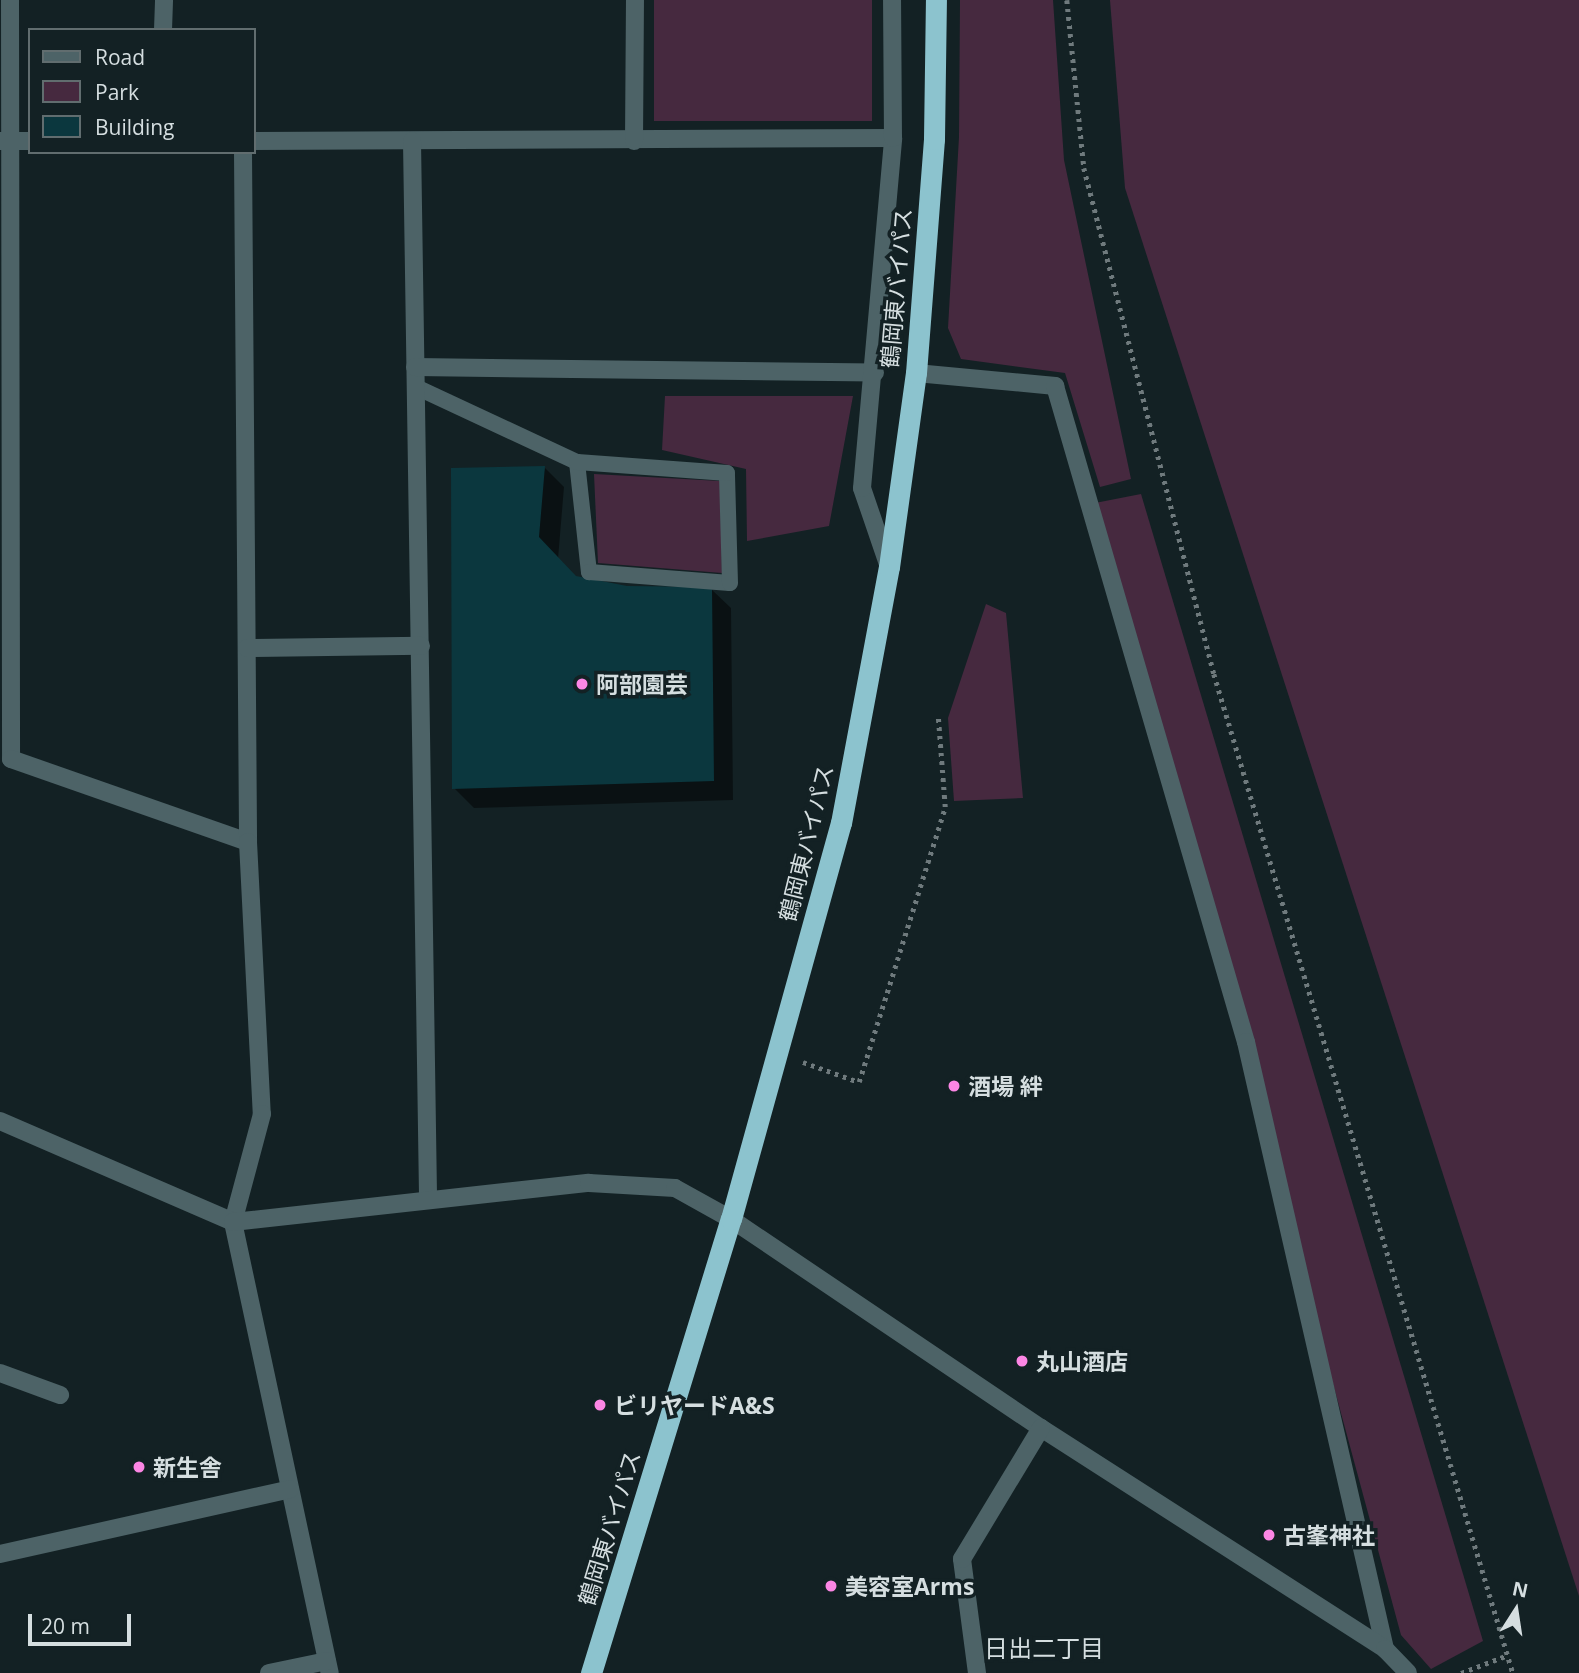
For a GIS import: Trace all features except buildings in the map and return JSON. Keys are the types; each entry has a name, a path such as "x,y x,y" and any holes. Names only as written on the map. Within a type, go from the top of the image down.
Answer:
{"highway":[{"name":"鶴岡東バイパス","path":"591,1673 731,1220 841,823 889,567 916,373 934,139 936,0"}],"street":[{"path":"10,0 14,141 5,399 11,759 248,842"},
{"path":"163,28 164,0"},
{"path":"634,141 635,0"},
{"path":"889,567 862,488 875,373 893,138 892,0"},
{"path":"256,141 893,138"},
{"path":"412,141 428,1200"},
{"path":"243,154 248,842 262,1114 233,1222 328,1667 269,1673"},
{"path":"415,367 875,373"},
{"path":"916,373 1055,386 1246,1042 1385,1649"},
{"path":"247,648 421,646"},
{"path":"0,1121 233,1222 589,1183 675,1188 731,1220 1041,1428 1385,1649 1408,1673"},
{"path":"0,1373 60,1395"},
{"path":"977,1673 962,1559 1041,1428"},
{"path":"0,1554 290,1489"}],"lane":[{"path":"416,387 577,462 727,473 730,583 589,572 577,462"}],"path":[{"path":"1067,0 1084,168 1214,674 1514,1673"},
{"path":"779,1054 859,1082 945,807 938,715"},
{"path":"1461,1673 1508,1655"}],"green space":[{"path":"654,0 872,0 872,121 654,121"},
{"path":"960,0 1053,0 1064,160 1131,479 1100,487 1065,373 961,359 948,328 959,137"},
{"path":"1110,0 1579,0 1579,1596 1125,188"},
{"path":"665,396 853,396 829,526 747,541 746,469 662,450"},
{"path":"594,474 720,481 722,573 598,563"},
{"path":"1141,494 1483,1641 1431,1669 1401,1635 1095,503"},
{"path":"986,604 1006,613 1023,798 954,801 948,718"}],"place":[{"name":"阿部園芸","path":"582,684"},
{"name":"酒場 絆","path":"954,1086"},
{"name":"丸山酒店","path":"1022,1361"},
{"name":"ビリヤードA&S","path":"600,1405"},
{"name":"新生舎","path":"139,1467"},
{"name":"古峯神社","path":"1269,1535"},
{"name":"美容室Arms","path":"831,1586"}],"district":[{"name":"日出二丁目","path":"1044,1648"}]}
